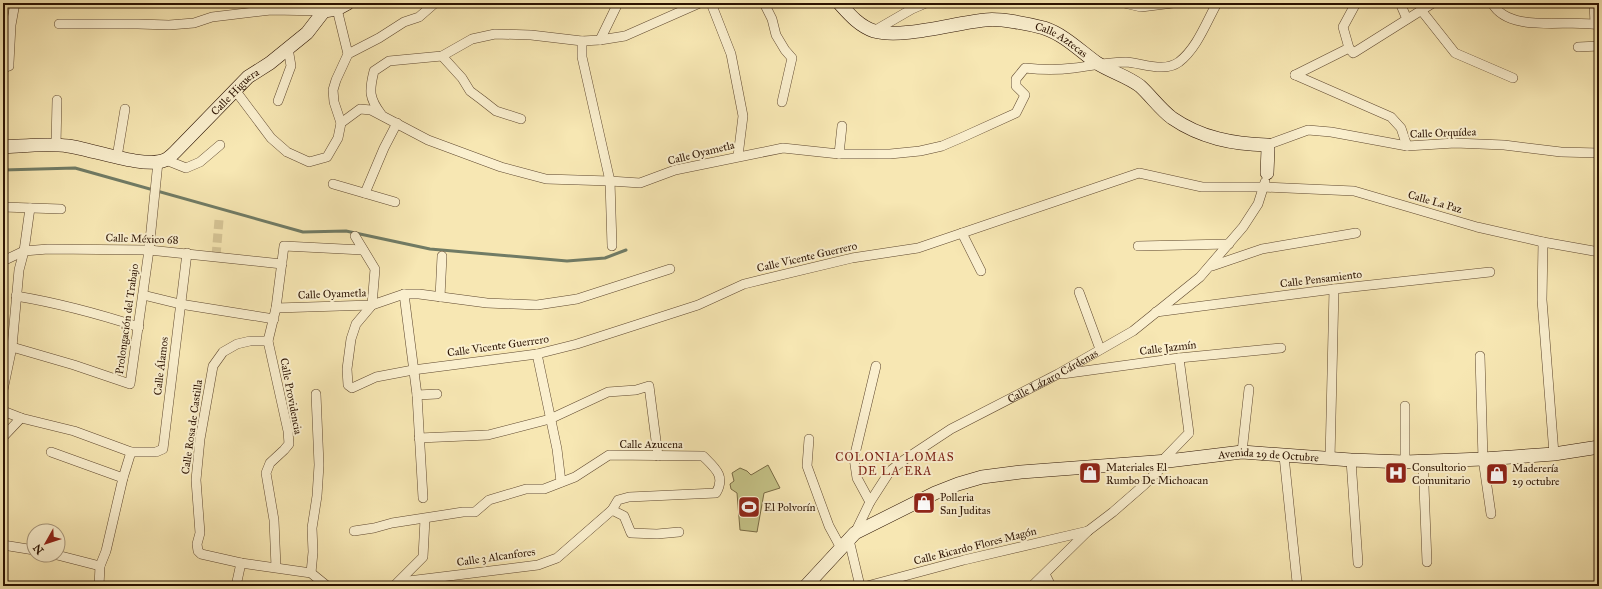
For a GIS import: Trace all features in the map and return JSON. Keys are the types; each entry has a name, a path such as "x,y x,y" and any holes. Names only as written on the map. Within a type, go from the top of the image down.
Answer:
{"street":[{"path":"3,68 9,66 10,63 11,25 15,3"},
{"path":"348,54 379,38 404,22 419,17 435,3"},
{"path":"600,40 618,3"},
{"path":"383,116 371,98 370,84 374,71 389,61 442,56 472,39 495,34 531,35 582,41 625,36 700,3"},
{"path":"711,3 731,54 743,116 738,156"},
{"path":"764,3 772,19 776,35 792,58 782,102"},
{"name":"Calle Aztecas","path":"839,3 859,23 874,31 895,33 986,20 1014,22 1046,29 1058,35 1098,64 1125,76 1140,86 1171,117 1190,128 1208,137 1242,144 1267,147"},
{"path":"874,31 912,9 926,3"},
{"path":"1124,3 1141,7 1173,3"},
{"path":"1098,64 1125,62 1166,67 1178,62 1192,49 1216,3"},
{"path":"1356,3 1343,27 1349,48 1353,52 1433,3"},
{"path":"1400,3 1407,19"},
{"path":"1492,3 1495,9 1507,17 1524,22 1597,25 1594,3"},
{"path":"59,24 169,25 194,23 212,17 271,10 324,11 342,6 348,54 333,90 334,102 341,123 338,138 328,157 309,162 287,152 271,138 235,90"},
{"path":"1421,10 1455,54 1513,78"},
{"name":"Calle Higuera","path":"162,161 175,152 248,77 270,63 307,33 324,11"},
{"path":"582,41 582,57 610,181 612,246"},
{"path":"1578,47 1599,46"},
{"path":"278,101 291,66 288,48"},
{"path":"1349,48 1295,75 1391,117 1401,128 1407,146"},
{"path":"442,56 462,78 470,91 496,111 522,119"},
{"name":"Calle Oyametla","path":"341,123 360,109 371,110 428,140 509,169 546,179 640,183 675,170 783,148 839,154 913,152 942,146 1016,113 1025,95 1016,86 1016,79 1025,68 1047,70 1098,64"},
{"path":"56,145 57,100"},
{"path":"117,157 125,109"},
{"path":"365,193 384,148 397,123"},
{"path":"839,154 842,126"},
{"name":"Calle Orquídea","path":"1267,147 1308,130 1330,132 1407,146 1455,142 1504,145 1561,152 1599,153"},
{"path":"3,147 69,146 117,157 162,161 186,168 200,162 220,145"},
{"name":"Calle Lázaro Cárdenas","path":"806,586 848,540 890,471 904,460 951,429 1058,374 1133,331 1200,277 1230,244 1258,204 1267,173 1267,147"},
{"name":"Prolongación del Trabajo","path":"12,348 74,365 130,384 139,328 154,211 156,182 162,161"},
{"name":"Calle Vicente Guerrero","path":"372,305 356,324 351,339 347,370 348,385 352,388 376,377 413,370 537,354 577,344 698,305 744,284 852,258 918,248 1139,174 1202,188 1263,187"},
{"path":"333,184 395,202"},
{"name":"Calle La Paz","path":"1263,187 1354,191 1478,226 1543,242 1599,252"},
{"path":"3,207 61,209"},
{"path":"3,390 12,348 16,296 30,208"},
{"path":"962,233 981,271"},
{"path":"1210,266 1262,249 1356,233"},
{"path":"355,236 375,269 372,305"},
{"path":"1543,242 1542,300 1554,454"},
{"path":"1138,246 1230,244"},
{"name":"Calle Providencia","path":"276,567 274,520 266,473 270,463 288,444 288,431 268,341 276,308 284,246 363,250"},
{"name":"Calle México 68","path":"3,261 24,251 48,249 149,250 282,264"},
{"name":"Calle Álamos","path":"131,452 156,452 163,449 187,253"},
{"path":"440,297 442,256"},
{"name":"Calle Oyametla","path":"276,308 372,305 404,294 487,303 537,305 578,299 670,269"},
{"name":"Calle Pensamiento","path":"1155,312 1490,272"},
{"path":"1330,459 1334,290"},
{"path":"1079,292 1100,349"},
{"path":"404,294 417,395 423,498"},
{"path":"143,295 180,304 274,319"},
{"path":"16,296 47,301 74,308 114,319 139,328"},
{"name":"Calle Rosa de Castilla","path":"241,563 201,554 198,551 197,544 200,533 196,480 200,439 213,366 223,352 237,344 250,341 268,341"},
{"name":"Calle Jazmín","path":"1058,374 1179,358 1281,348"},
{"path":"537,354 557,449 561,482"},
{"path":"1480,356 1483,459 1491,514"},
{"path":"1032,586 1088,531 1114,512 1144,486 1189,433 1179,358"},
{"path":"870,502 857,478 854,458 876,366"},
{"path":"419,438 488,435 550,419 608,392 636,390 649,386 658,456"},
{"path":"1242,452 1249,389"},
{"path":"311,573 313,552 312,528 317,496 319,465 316,394"},
{"path":"417,395 437,394"},
{"path":"1405,406 1405,462"},
{"path":"3,411 21,418 74,431 131,452 123,478 108,545 100,566 98,586"},
{"path":"3,437 21,418"},
{"path":"809,439 807,466 829,526 848,540 860,586"},
{"name":"Avenida 29 de Octubre","path":"848,540 935,493 982,477 1021,472 1164,461 1242,452 1330,459 1405,462 1554,454 1599,447"},
{"path":"52,452 123,478"},
{"name":"Calle Azucena","path":"354,531 392,523 463,512 475,512 489,500 526,489 544,489 575,477 608,455 703,456 714,466 719,474 720,486 716,493"},
{"path":"1284,456 1297,582"},
{"path":"1351,460 1358,563"},
{"path":"1423,461 1427,562"},
{"name":"Calle 3 Alcanfores","path":"397,584 538,565 557,558 612,510 618,500 629,497 716,493"},
{"path":"612,510 624,516 631,533 657,534 679,532"},
{"path":"397,584 423,557 425,519"},
{"name":"Calle Ricardo Flores Magón","path":"867,586 964,560 1088,531"},
{"path":"3,545 26,549"},
{"path":"66,557 100,566"},
{"path":"236,586 241,563 311,573 327,586"},
{"path":"1045,574 1051,586"}],"shaded area":[{"name":"El Polvorín","path":"768,465 780,488 764,493 757,532 740,530 737,493 731,489 730,484 734,481 732,473 740,468 747,471 751,475"}],"waterway":[{"path":"3,170 75,168 303,232 346,231 430,249 567,261 605,258 626,250"}],"tunnel":[{"path":"216,256 219,220"}],"place":[{"name":"Materiales El Rumbo De Michoacan","path":"1090,473"},
{"name":"Consultorio Comunitario","path":"1396,473"},
{"name":"Maderería 29 octubre","path":"1497,474"},
{"name":"Polleria San Juditas","path":"924,503"},
{"name":"El Polvorín","path":"749,507"}],"district":[{"name":"COLONIA LOMAS DE LA ERA","path":"895,464"}]}
